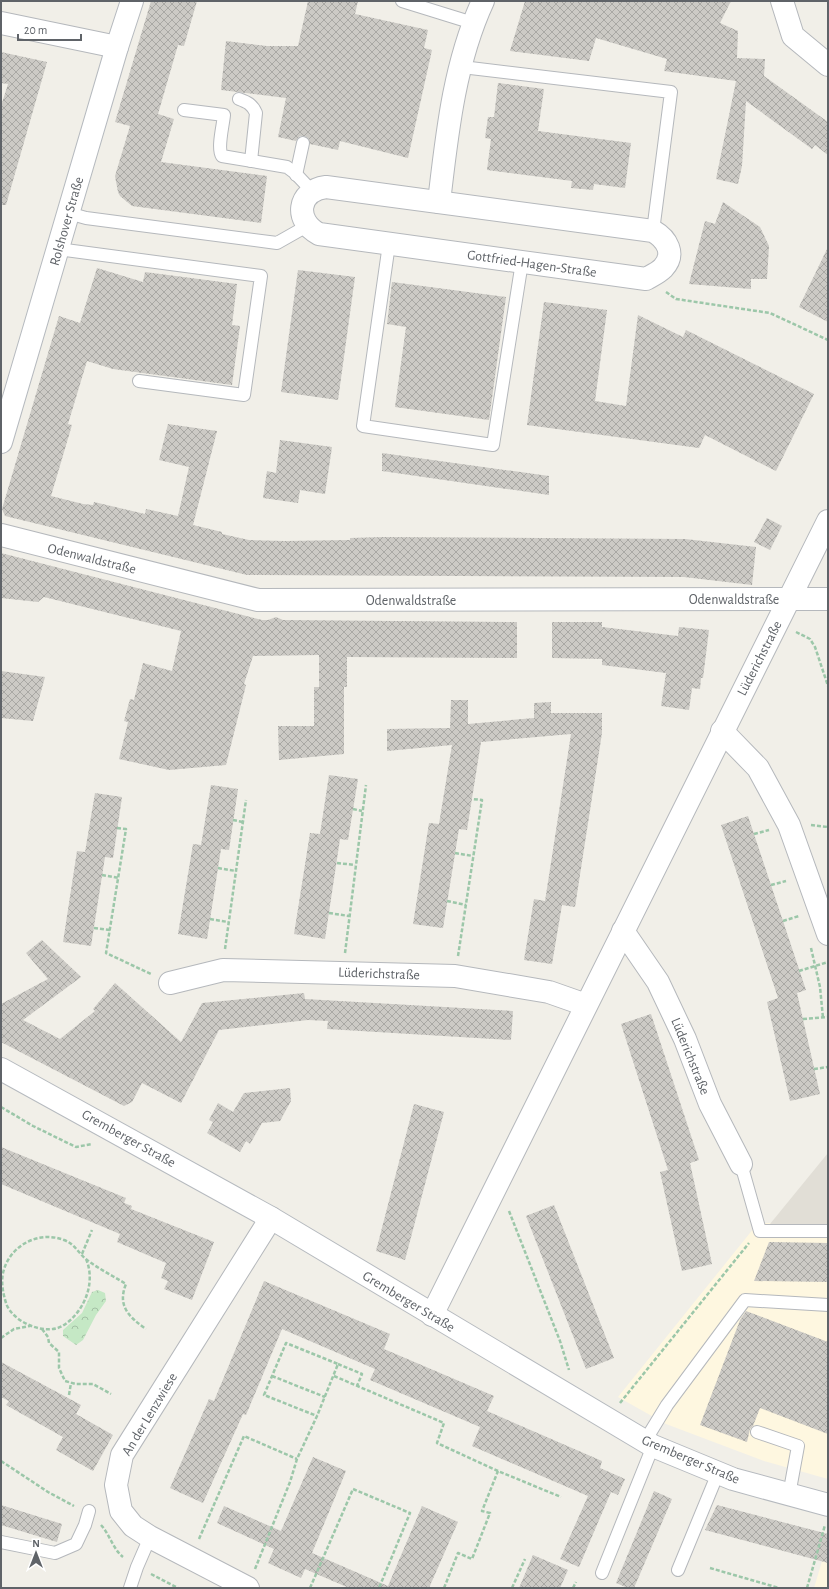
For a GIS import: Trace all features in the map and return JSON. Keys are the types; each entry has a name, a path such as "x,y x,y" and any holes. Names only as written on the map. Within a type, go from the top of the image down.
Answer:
{"street":[{"name":"Rolshover Straße","path":"1,442 132,1"},
{"path":"439,202 451,109 473,23 483,1"},
{"path":"782,1 793,36 828,65"},
{"path":"1,23 117,48"},
{"path":"307,226 302,211 303,204 312,191 318,188 326,187 653,231 666,241 669,249 669,256 662,269 646,278"},
{"name":"Gottfried-Hagen-Straße","path":"307,226 319,234 646,278"},
{"name":"Lüderichstraße","path":"432,1315 828,521"},
{"name":"Odenwaldstraße","path":"1,535 258,600 828,599"},
{"path":"722,731 758,768 789,825 828,934"},
{"name":"Lüderichstraße","path":"623,930 658,982 685,1039 710,1104 741,1164"},
{"name":"Lüderichstraße","path":"170,983 223,970 455,976 549,992 586,1005"},
{"name":"Gremberger Straße","path":"1,1069 11,1080 126,1137 271,1218 649,1443 732,1479 789,1495 827,1514"},
{"name":"An der Lenzwiese","path":"248,1588 150,1537 133,1526 121,1511 116,1485 122,1455 271,1218"}],"lane":[{"path":"402,1 473,23"},
{"path":"462,67 671,92 653,231"},
{"path":"239,99 248,102 256,113 251,161"},
{"path":"184,110 224,115 220,146 222,156 287,167 312,191"},
{"path":"296,175 303,143"},
{"path":"68,213 86,218 277,243 307,226"},
{"path":"389,244 363,426 493,445 522,262"},
{"path":"58,249 261,276 244,396 139,381"},
{"path":"741,1164 760,1231 828,1232"},
{"path":"602,1573 649,1443 667,1405 745,1300 828,1305"},
{"path":"757,1432 798,1446 789,1495"},
{"path":"678,1570 718,1473"},
{"path":"1,1542 55,1553 76,1544 85,1525 89,1511"},
{"path":"130,1588 150,1537"}],"path":[{"path":"646,278 676,299 770,312 828,340"},
{"path":"778,622 810,639 815,647 828,686"},
{"path":"344,972 355,865 366,785"},
{"path":"455,976 482,800 472,798"},
{"path":"223,970 228,922 246,800"},
{"path":"353,809 362,811"},
{"path":"233,820 243,822"},
{"path":"117,828 126,829 106,953 170,983"},
{"path":"455,853 473,856"},
{"path":"337,863 355,865"},
{"path":"218,868 236,871"},
{"path":"102,875 118,878"},
{"path":"447,901 466,905"},
{"path":"329,913 349,916"},
{"path":"210,919 228,922"},
{"path":"94,928 110,930"},
{"path":"799,971 828,962"},
{"path":"803,1019 828,1017"},
{"path":"814,1069 828,1066"},
{"path":"1,1107 17,1113 33,1126 76,1147 126,1137"},
{"path":"498,1182 560,1341 570,1373"},
{"path":"82,1254 92,1230"},
{"path":"607,1419 760,1231"},
{"path":"44,1236 64,1240 78,1248 86,1259 89,1267 91,1282 86,1298 78,1312 63,1326 46,1330 31,1326 23,1323 8,1309 2,1290 2,1273 10,1255 27,1241 44,1236"},
{"path":"86,1259 126,1284 122,1293 123,1305 135,1321 146,1329"},
{"path":"1,1338 14,1329 31,1326"},
{"path":"42,1329 48,1337 49,1343 59,1352 59,1368 64,1382 93,1384 111,1394"},
{"path":"317,1416 264,1395 286,1343 362,1374 357,1386"},
{"path":"248,1588 290,1482 297,1459 317,1416 338,1364"},
{"path":"272,1376 325,1397"},
{"path":"334,1376 444,1423 437,1444 561,1497"},
{"path":"69,1395 71,1383"},
{"path":"190,1558 244,1436 297,1459"},
{"path":"1,1461 54,1495 70,1504 89,1511"},
{"path":"444,1588 458,1553 472,1559 490,1514 482,1511 498,1471"},
{"path":"310,1588 354,1489 410,1514 379,1588"},
{"path":"807,1588 827,1514"},
{"path":"512,1588 525,1559"},
{"path":"710,1568 779,1588"},
{"path":"573,1588 576,1582"}],"shaded area":[{"path":"828,1153 828,1225 770,1224"},
{"path":"758,1223 828,1223 828,1479 764,1461 666,1424 618,1397"},
{"path":"828,1541 828,1588 814,1588"}],"green space":[{"path":"98,1290 105,1293 106,1301 96,1315 83,1340 76,1345 63,1336 63,1330 82,1313 92,1292"}],"building":[{"path":"151,1 197,1 184,46 178,45 158,114 174,119 161,162 267,176 261,223 132,206 120,196 118,192 115,176 130,126 115,122"},
{"path":"308,1 358,1 355,14 428,30 424,48 432,50 408,158 340,141 338,150 310,144 308,138 304,136 300,136 296,141 278,137 286,98 221,90 226,41 267,46 298,46"},
{"path":"525,1 731,1 720,23 738,31 737,58 765,59 764,76 828,122 828,155 815,145 812,149 746,101 742,166 738,184 716,179 736,81 664,71 667,59 596,38 589,61 510,51"},
{"path":"1,52 47,62 6,205 1,205 1,106 8,84 1,83"},
{"path":"498,83 544,89 538,131 631,143 625,188 594,184 593,190 571,188 572,181 487,170 491,139 485,138 488,117 494,117"},
{"path":"723,202 760,227 769,246 767,279 751,279 751,289 689,284 705,221 715,224"},
{"path":"828,247 828,322 799,307"},
{"path":"97,268 143,282 145,272 237,284 232,325 240,326 232,385 113,369 87,361 68,424 72,425 51,496 83,504 93,505 94,502 145,514 146,509 178,516 189,467 159,460 168,424 217,431 193,525 222,532 222,534 249,540 285,541 350,540 350,538 383,537 685,539 756,547 752,585 684,577 247,575 5,516 2,509 59,316 80,323"},
{"path":"298,270 355,277 338,400 281,392"},
{"path":"392,282 506,297 489,420 395,407 406,327 387,324"},
{"path":"544,302 607,310 595,401 626,406 638,315 683,337 686,330 814,394 776,471 705,435 699,448 527,425"},
{"path":"280,440 332,447 325,494 300,490 298,503 263,498 267,471 276,473"},
{"path":"382,453 549,476 549,495 382,471"},
{"path":"767,518 782,526 770,550 754,542"},
{"path":"1,553 262,620 268,620 276,617 283,620 517,622 517,658 347,657 347,687 344,687 344,754 279,760 278,726 314,726 314,687 319,687 319,655 253,656 244,684 246,685 226,765 169,770 119,759 128,722 124,721 130,699 134,700 143,663 172,671 181,631 44,597 38,602 1,598"},
{"path":"552,622 602,622 602,627 678,636 679,627 709,630 703,678 701,678 700,689 692,688 689,710 661,706 666,673 602,665 602,659 552,658"},
{"path":"1,671 45,677 33,721 1,718"},
{"path":"451,700 468,700 468,724 534,718 534,703 551,702 551,713 602,713 602,733 575,907 562,905 552,964 524,960 534,899 545,901 571,734 481,742 467,830 459,829 443,928 413,924 429,823 439,824 452,745 387,751 387,729 450,728"},
{"path":"329,775 358,779 348,840 340,839 325,939 294,934 310,833 320,834"},
{"path":"211,785 238,789 229,850 221,849 207,939 178,934 193,844 201,845"},
{"path":"95,793 122,797 113,858 105,857 91,946 63,942 77,851 85,852"},
{"path":"748,816 806,990 797,993 820,1094 790,1101 767,1002 778,998 721,825"},
{"path":"42,940 81,977 23,1020 60,1039 95,1011 93,1009 115,983 181,1042 202,1003 304,993 305,999 513,1011 511,1040 327,1029 328,1021 308,1020 219,1030 181,1103 142,1083 132,1102 124,1106 1,1042 1,1004 48,979 26,953"},
{"path":"651,1014 699,1160 690,1163 712,1264 682,1271 660,1172 668,1170 621,1024"},
{"path":"290,1088 291,1101 280,1121 262,1123 250,1144 246,1141 240,1152 207,1133 213,1122 209,1120 218,1103 233,1112 244,1093"},
{"path":"414,1104 444,1112 405,1260 376,1251"},
{"path":"1,1147 126,1198 124,1203 132,1206 131,1209 214,1242 192,1300 164,1289 168,1281 161,1278 166,1263 117,1242 120,1234 1,1184"},
{"path":"554,1205 614,1358 586,1369 526,1216"},
{"path":"769,1242 828,1243 828,1282 754,1281"},
{"path":"264,1281 390,1334 384,1349 494,1396 487,1411 602,1461 600,1468 625,1479 618,1495 611,1492 579,1567 560,1559 588,1496 472,1446 480,1427 370,1380 375,1369 282,1329 246,1415 243,1414 203,1503 170,1488 209,1399 214,1401"},
{"path":"746,1311 828,1342 828,1434 760,1408 753,1426 750,1429 747,1442 700,1425 740,1320"},
{"path":"1,1362 81,1405 76,1414 113,1435 93,1471 56,1450 63,1437 6,1405 9,1401 1,1397"},
{"path":"313,1457 346,1471 312,1553 388,1586 422,1506 458,1522 429,1588 349,1588 305,1569 301,1578 268,1563 274,1549 217,1523 224,1506 281,1531"},
{"path":"654,1491 672,1499 634,1588 628,1588 616,1583"},
{"path":"1,1505 62,1524 57,1542 1,1525"},
{"path":"717,1505 828,1534 828,1563 705,1530"},
{"path":"533,1555 568,1570 560,1588 519,1588"}]}
